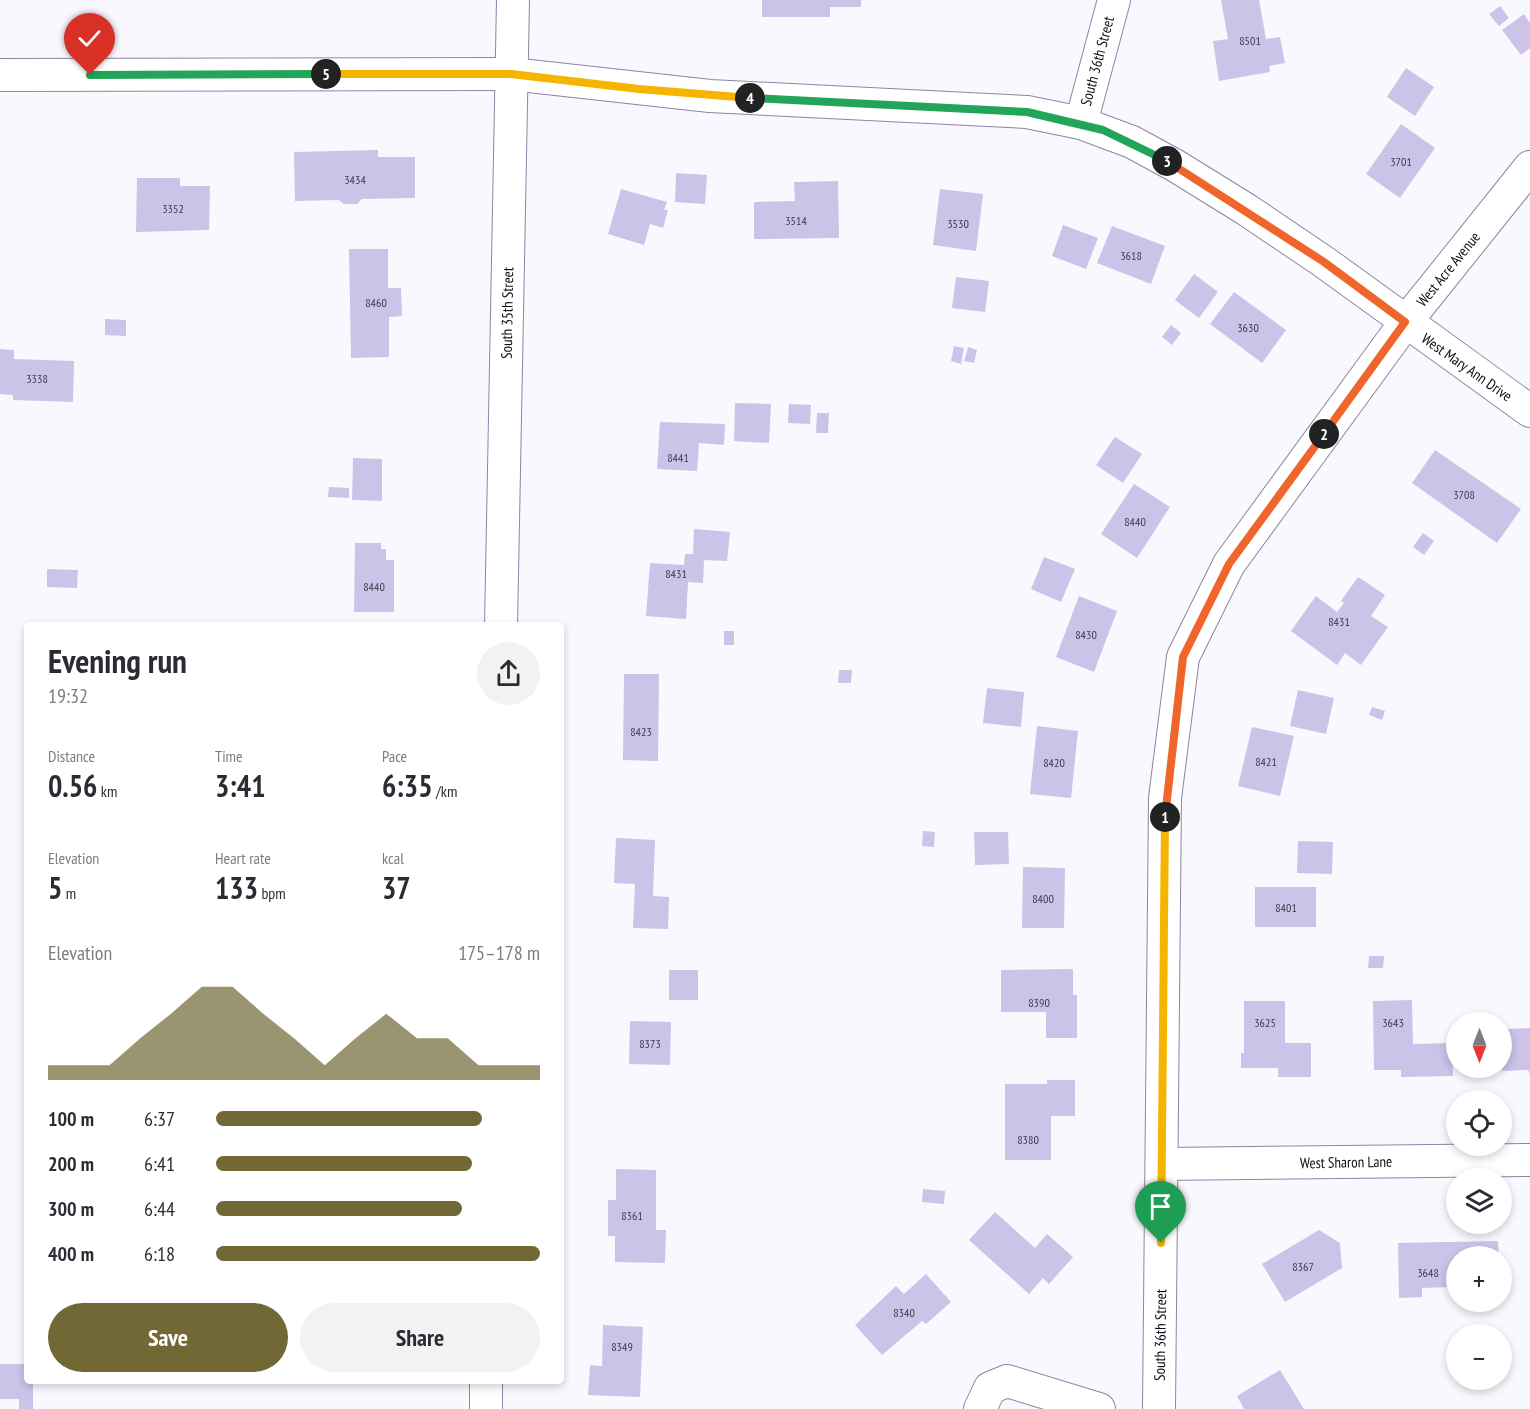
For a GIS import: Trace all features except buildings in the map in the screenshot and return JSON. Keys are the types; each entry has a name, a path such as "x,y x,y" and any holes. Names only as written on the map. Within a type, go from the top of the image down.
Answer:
{"street":[{"name":"South 35th Street","path":"501,622 513,0"},
{"name":"South 36th Street","path":"1081,123 1114,0"},
{"path":"0,75 511,74 710,96 1005,110 1081,123 1132,142 1176,166 1324,262 1405,322"},
{"name":"West Acre Avenue","path":"1405,322 1530,167"},
{"name":"South 36th Street","path":"1159,1409 1165,798 1183,657 1229,564 1405,322"},
{"name":"West Mary Ann Drive","path":"1405,322 1530,411"},
{"name":"West Sharon Lane","path":"1162,1164 1530,1160"},
{"path":"980,1409 990,1388 1007,1381 1099,1409"},
{"path":"486,1384 486,1409"}],"route":[{"path":"90,75 511,74 710,96 972,107 1027,112 1103,130 1132,142 1176,166 1324,262 1405,322 1229,564 1183,657 1165,798 1161,1243"}]}
